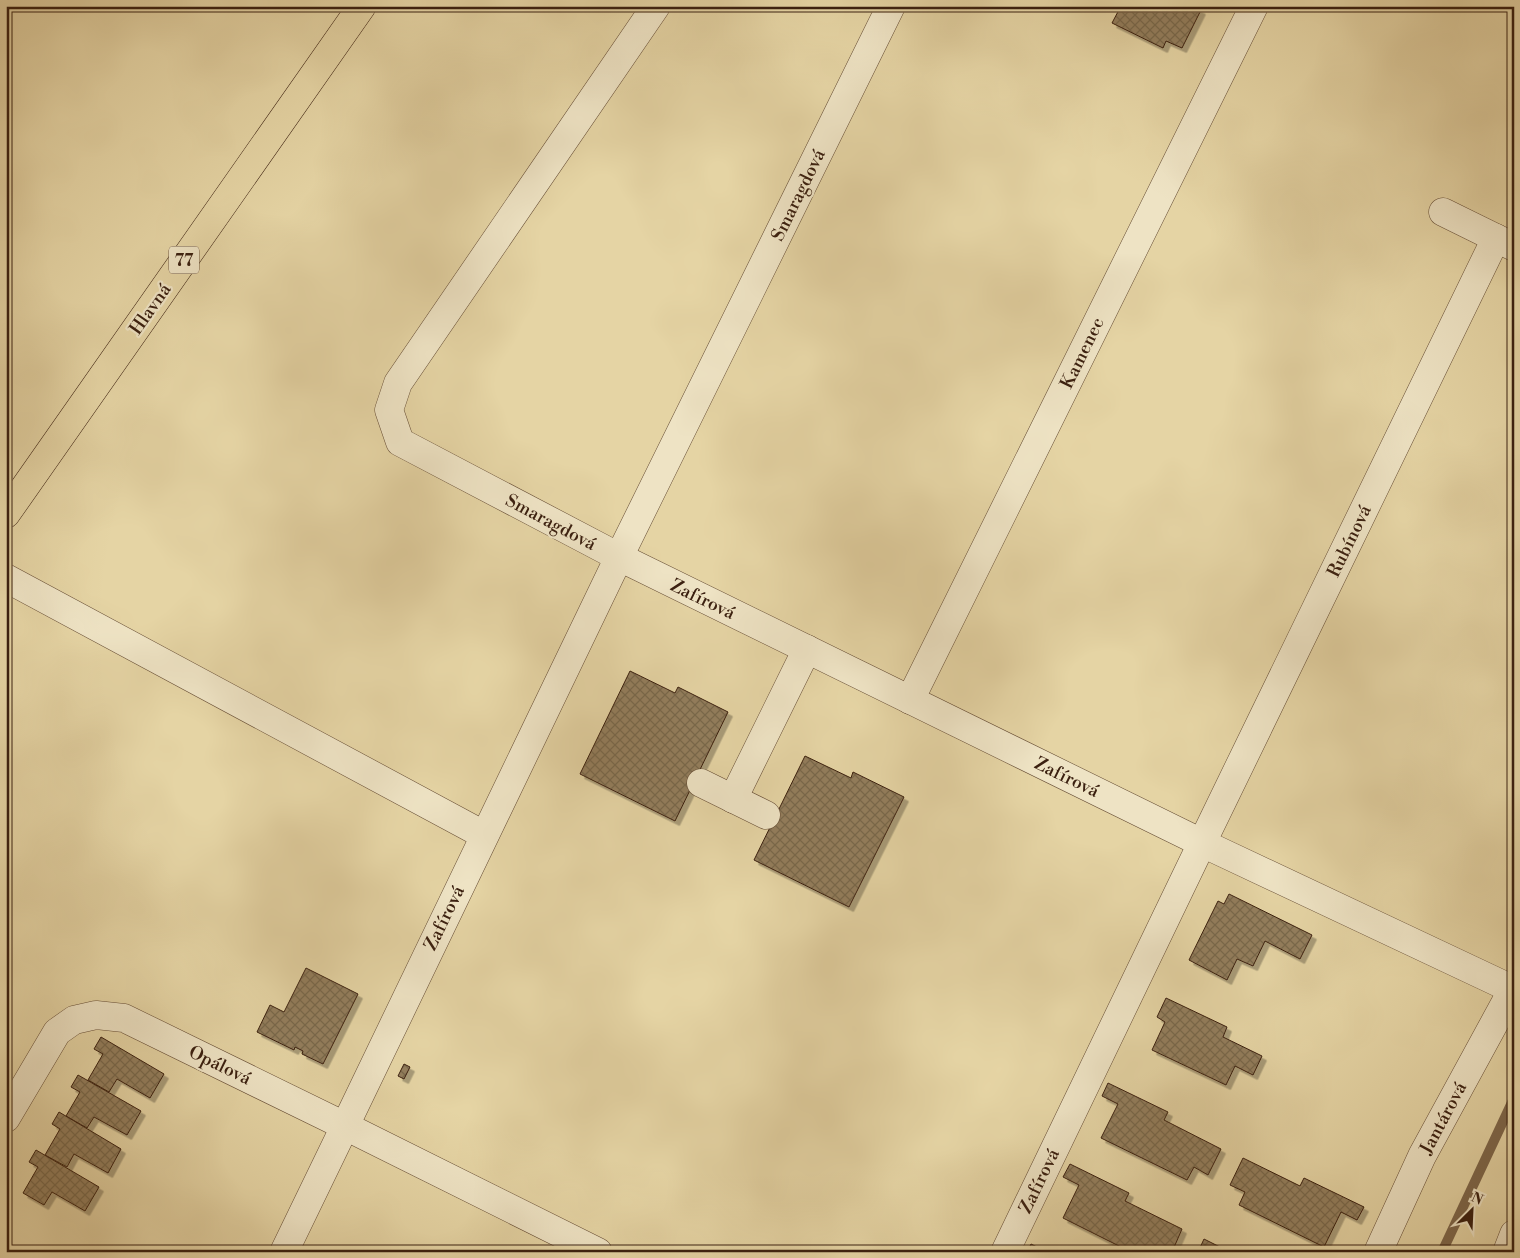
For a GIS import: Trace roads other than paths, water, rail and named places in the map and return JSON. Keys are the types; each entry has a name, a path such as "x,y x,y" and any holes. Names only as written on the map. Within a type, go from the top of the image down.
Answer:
{"main road":[{"name":"Hlavná","path":"6,514 362,6"}],"street":[{"name":"Smaragdová","path":"656,6 398,383 389,410 400,442 618,557 891,6"},
{"name":"Kamenec","path":"910,700 1254,6"},
{"name":"Rubínová","path":"1202,843 1505,243 1443,212"},
{"name":"Zafírová","path":"345,1126 618,557 1202,843 1004,1252"},
{"path":"6,578 484,835"},
{"path":"733,799 807,650"},
{"path":"701,782 766,814"},
{"path":"1202,843 1513,988"},
{"name":"Jantárová","path":"1378,1252 1422,1156 1513,988"},
{"name":"Opálová","path":"6,1118 57,1032 74,1020 96,1014 124,1018 345,1126"},
{"path":"284,1252 345,1126 598,1252"},
{"path":"1506,1252 1514,1234"}],"waterway":[{"name":"Kamenec","path":"1442,1252 1514,1098"}]}
